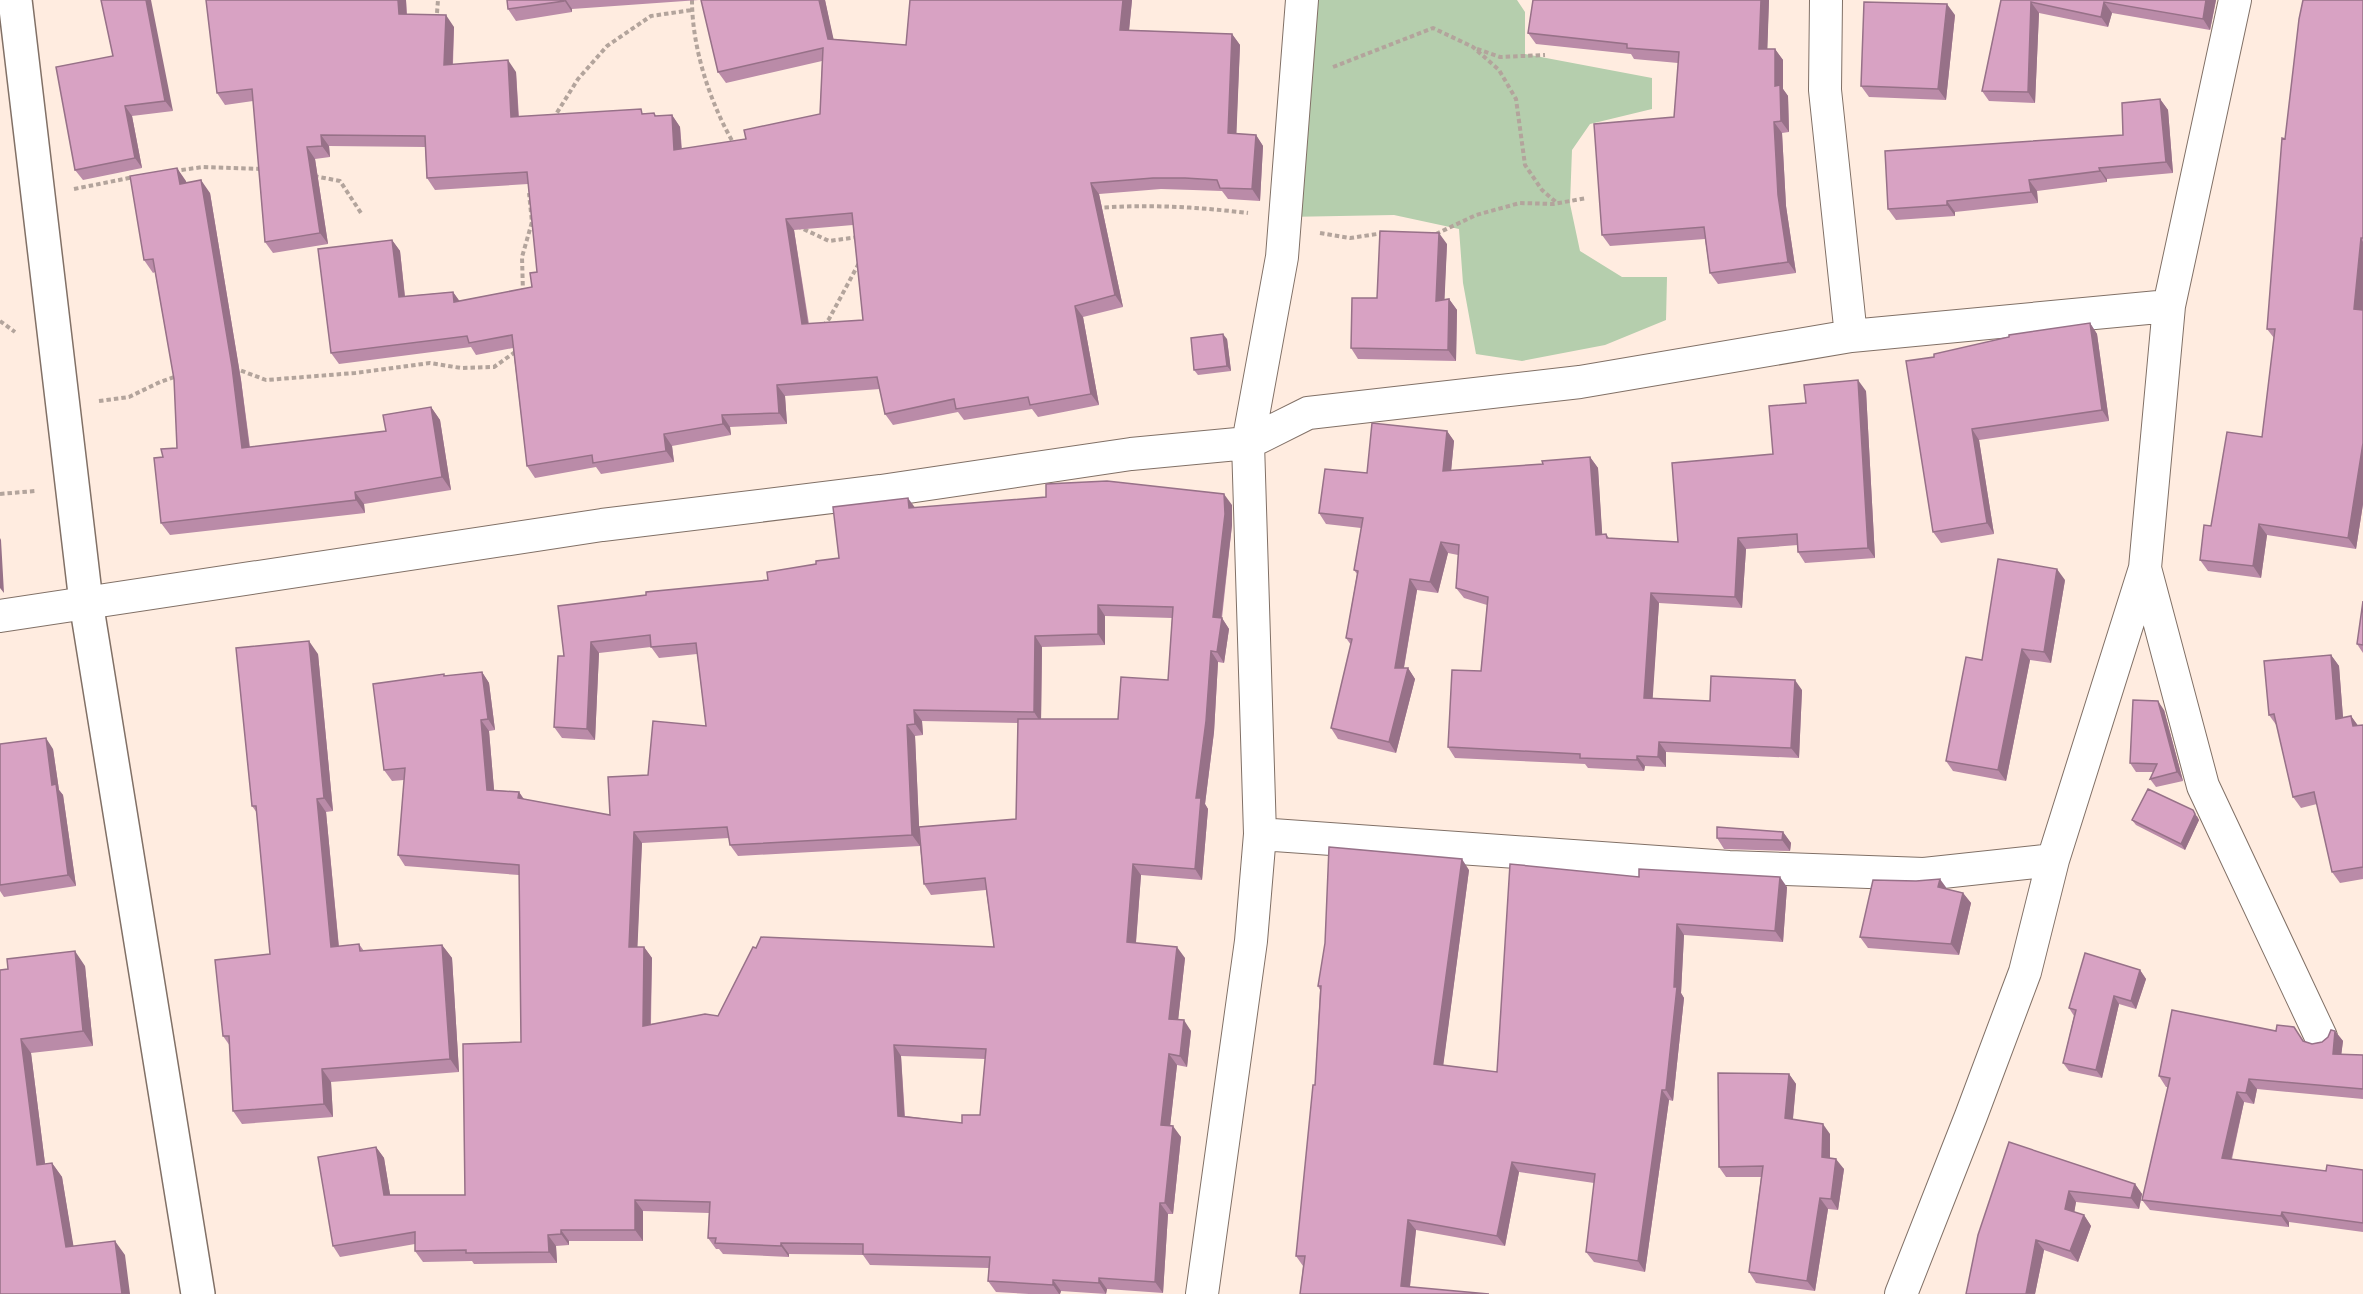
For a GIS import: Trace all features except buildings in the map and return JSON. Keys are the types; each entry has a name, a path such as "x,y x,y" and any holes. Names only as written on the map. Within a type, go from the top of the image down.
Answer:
{"main road":[{"path":"15,0 86,602 198,1294"}],"street":[{"path":"1202,1294 1251,942 1260,834 1248,443 1282,257 1302,0"},
{"path":"1826,0 1825,90 1851,336"},
{"path":"1901,1294 2025,972 2053,860 2145,568 2169,306 2235,0"},
{"path":"0,616 602,525 881,491 1131,454 1248,443 1308,413 1580,382 1851,336 2169,306"},
{"path":"2145,568 2203,786 2321,1037"},
{"path":"1260,834 1729,867 1924,874 2053,860"}],"path":[{"path":"437,14 438,0"},
{"path":"692,0 691,21 705,76 725,128 736,148"},
{"path":"549,128 578,79 607,46 651,16 692,10"},
{"path":"1296,73 1334,67 1433,28 1500,57 1545,55"},
{"path":"1473,47 1499,69 1516,99 1525,165 1542,190 1557,203"},
{"path":"169,171 203,167 272,170"},
{"path":"304,174 340,181 361,213"},
{"path":"38,197 99,182 146,175"},
{"path":"523,297 522,257 532,222 529,189"},
{"path":"1426,234 1435,234 1476,215 1520,204 1557,203 1587,198"},
{"path":"1088,209 1130,205 1196,208 1285,217 1306,231 1350,238 1387,233"},
{"path":"793,223 802,230 829,241 862,237"},
{"path":"822,327 829,319 862,256"},
{"path":"232,367 266,380 355,373 430,363 461,368 494,367 519,349 521,340"},
{"path":"63,405 129,397 182,374"}],"green space":[{"path":"1302,0 1517,0 1525,12 1525,54 1652,78 1652,109 1590,124 1572,150 1570,204 1580,251 1622,277 1667,277 1666,320 1605,345 1522,361 1476,354 1463,283 1459,229 1394,215 1285,217"}]}
